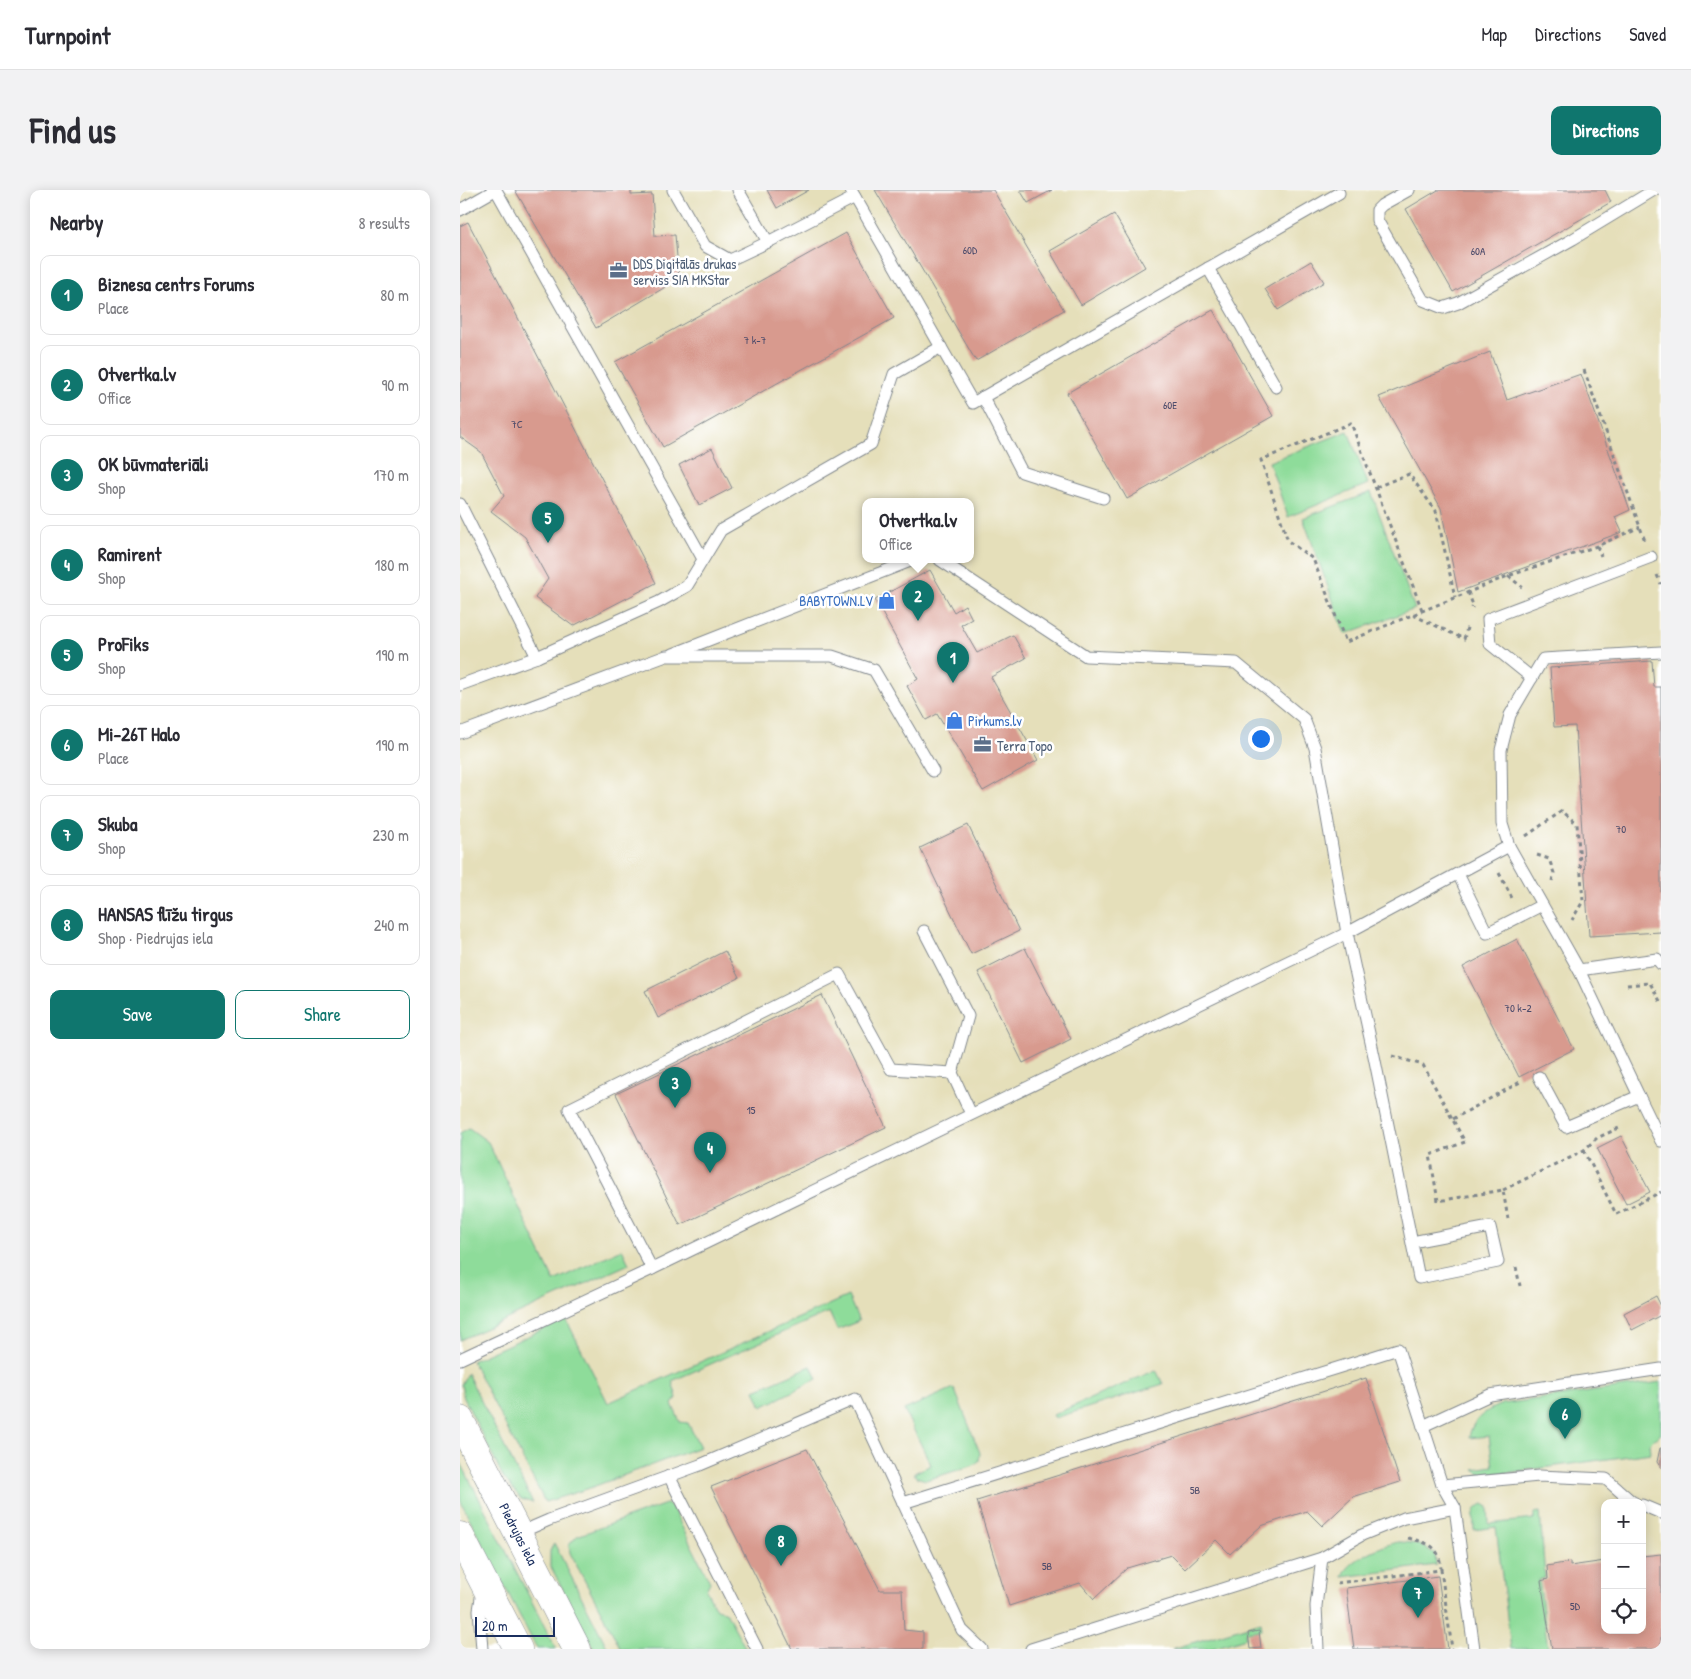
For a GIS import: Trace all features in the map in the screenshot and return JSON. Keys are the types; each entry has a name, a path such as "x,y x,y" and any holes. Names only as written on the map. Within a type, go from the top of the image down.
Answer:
{"main road":[{"name":"Piedrujas iela","path":"460,1420 578,1649"},
{"path":"460,1536 518,1649"}],"lane":[{"path":"460,210 495,190 703,559"},
{"path":"673,190 705,246 730,260 768,242 853,193 973,403 1340,191"},
{"path":"738,190 768,242"},
{"path":"1409,190 1382,204 1377,210 1377,220 1423,300 1443,308 1458,303 1573,240 1654,190"},
{"path":"1208,268 1276,387"},
{"path":"460,685 537,657 659,602 687,586 721,530 871,444 894,374 942,347"},
{"path":"983,397 1022,472 1103,498"},
{"path":"460,504 537,657"},
{"path":"1532,678 1490,644 1488,619 1651,557"},
{"path":"460,733 666,656 905,563"},
{"path":"945,563 1086,656 1236,663 1304,719 1315,748 1347,933 1419,1278 1498,1262 1490,1226 1412,1242"},
{"path":"1661,652 1544,659 1510,715 1501,750 1502,824 1509,846 1579,970 1661,1141"},
{"path":"666,656 832,656 874,670 933,771"},
{"path":"460,1359 1347,933 1509,846"},
{"path":"1458,874 1487,933 1542,905"},
{"path":"924,931 968,1016 952,1073 972,1114"},
{"path":"1579,970 1657,959 1661,964"},
{"path":"652,1268 569,1109 839,974 891,1070 952,1073"},
{"path":"1539,1076 1566,1127 1640,1096"},
{"path":"903,1504 1398,1349 1442,1485 1455,1508 1474,1649"},
{"path":"1422,1426 1490,1395 1661,1369"},
{"path":"518,1533 700,1465 855,1400 962,1630 982,1649"},
{"path":"669,1476 757,1649"},
{"path":"1442,1485 1539,1476 1606,1479 1628,1499"},
{"path":"1646,1507 1661,1513"},
{"path":"1031,1649 1322,1558 1362,1535 1404,1518 1455,1508"},
{"path":"1318,1649 1316,1606 1322,1558"},
{"path":"482,1649 479,1610 484,1583"}],"path":[{"path":"1584,370 1661,584"},
{"path":"1422,610 1351,423 1262,460 1288,541 1313,559 1346,642 1508,576 1597,546 1640,527"},
{"path":"1375,487 1409,474 1436,511 1455,597"},
{"path":"1468,592 1473,605 1471,613"},
{"path":"1412,615 1464,638 1468,622"},
{"path":"1525,837 1562,811 1577,824 1583,901 1572,920"},
{"path":"1523,829 1528,844"},
{"path":"1531,852 1550,859 1554,874 1550,887"},
{"path":"1490,857 1521,916"},
{"path":"1566,912 1576,927"},
{"path":"1625,985 1650,983 1661,1003"},
{"path":"1374,1056 1389,1055 1423,1065 1465,1142 1430,1155 1438,1201 1503,1190 1584,1150 1597,1138 1648,1114"},
{"path":"1453,1119 1518,1082 1539,1076"},
{"path":"1584,1150 1616,1214 1661,1192"},
{"path":"1503,1190 1510,1229"},
{"path":"1515,1257 1520,1286"},
{"path":"1401,1539 1408,1538 1436,1549 1440,1558 1452,1649"},
{"path":"1319,1585 1441,1570"},
{"path":"1341,1577 1341,1582"}],"green space":[{"path":"1348,431 1368,484 1288,517 1269,462"},
{"path":"1371,492 1415,609 1345,634 1303,518"},
{"path":"469,1128 488,1142 554,1281 622,1249 629,1264 460,1340 460,1133"},
{"path":"848,1296 859,1321 837,1330 829,1312 672,1381 677,1398 672,1404 680,1422 688,1423 700,1447 587,1489 545,1502 472,1361 566,1319 608,1403"},
{"path":"811,1366 817,1379 762,1407 755,1390"},
{"path":"1156,1370 1163,1384 1055,1418 1053,1415"},
{"path":"467,1373 533,1503 521,1499 503,1477 464,1398 461,1385"},
{"path":"1661,1382 1661,1434 1650,1442 1651,1453 1484,1476 1474,1469 1493,1466 1489,1436 1469,1438 1473,1426 1480,1416 1502,1404"},
{"path":"954,1388 980,1453 979,1461 974,1465 926,1480 916,1477 914,1473 931,1465 904,1410"},
{"path":"460,1461 556,1649 537,1649 460,1500"},
{"path":"666,1504 672,1507 710,1582 706,1590 716,1609 726,1612 746,1649 621,1649 570,1553 569,1545 577,1536"},
{"path":"1483,1504 1488,1507 1489,1524 1534,1519 1534,1513 1540,1512 1545,1578 1539,1580 1548,1649 1511,1649 1496,1527 1474,1530 1475,1512"},
{"path":"1398,1542 1417,1545 1431,1551 1435,1554 1436,1565 1343,1577 1351,1565 1358,1560 1374,1550"},
{"path":"554,1543 608,1649 594,1649 550,1565 550,1551"},
{"path":"1261,1622 1262,1630 1245,1632 1246,1638 1210,1649 1172,1649"}],"building":[{"path":"515,190 631,190 631,195 652,194 655,236 675,235 679,279 596,328"},
{"path":"767,190 809,190 777,208"},
{"path":"875,190 993,190 1064,310 976,361"},
{"path":"1020,190 1052,190 1028,203"},
{"path":"1438,190 1605,190 1611,202 1453,292 1406,209"},
{"path":"1114,214 1145,267 1081,305 1050,251"},
{"path":"468,222 656,583 573,626 535,598 548,579 525,537 491,511 504,496 481,452 460,437 460,226"},
{"path":"846,233 894,318 663,447 615,362"},
{"path":"1311,261 1324,282 1278,310 1265,289"},
{"path":"1213,310 1273,416 1127,499 1067,393"},
{"path":"1490,352 1507,400 1581,374 1630,510 1615,517 1622,532 1458,592 1441,508 1379,397"},
{"path":"712,448 732,488 699,505 679,465"},
{"path":"930,570 954,612 965,605 972,619 961,625 977,653 1013,635 1026,658 991,677 1038,760 983,791 937,714 926,720 907,686 918,679 875,600"},
{"path":"1652,661 1654,687 1661,687 1661,932 1589,936 1575,726 1554,727 1550,668"},
{"path":"968,825 1019,931 971,954 920,848"},
{"path":"1517,939 1574,1049 1519,1077 1463,967"},
{"path":"1025,948 1071,1039 1023,1063 978,972"},
{"path":"725,951 739,978 658,1018 645,991"},
{"path":"822,995 886,1127 680,1225 616,1094"},
{"path":"1621,1136 1650,1192 1626,1204 1597,1148"},
{"path":"1656,1296 1661,1306 1661,1315 1632,1330 1624,1313"},
{"path":"1366,1378 1400,1482 1353,1497 1322,1526 1307,1511 1261,1526 1230,1554 1216,1540 1185,1569 1171,1555 1127,1568 1094,1599 1080,1583 1009,1606 977,1501"},
{"path":"1661,1448 1661,1468 1657,1462"},
{"path":"807,1449 880,1590 902,1590 904,1630 923,1632 923,1649 792,1649 711,1487"},
{"path":"1661,1554 1661,1649 1552,1649 1541,1581 1548,1579 1547,1566 1570,1562 1570,1566 1601,1562 1601,1634 1646,1634 1646,1556"},
{"path":"1438,1576 1448,1649 1354,1649 1346,1588"},
{"path":"1259,1631 1261,1648 1250,1649 1248,1633"}],"place":[{"name":"DDS Digitālās drukas serviss SIA MKStar","path":"619,271"},
{"name":"ProFiks","path":"548,543"},
{"name":"BABYTOWN.LV","path":"887,600"},
{"name":"Otvertka.lv","path":"918,621"},
{"name":"Biznesa centrs Forums","path":"953,683"},
{"name":"Pirkums.lv","path":"954,720"},
{"name":"Terra Topo","path":"983,745"},
{"name":"OK būvmateriāli","path":"675,1108"},
{"name":"Ramirent","path":"710,1173"},
{"name":"Mi-26T Halo","path":"1565,1439"},
{"name":"HANSAS flīžu tirgus","path":"781,1566"},
{"name":"Skuba","path":"1418,1618"}]}
